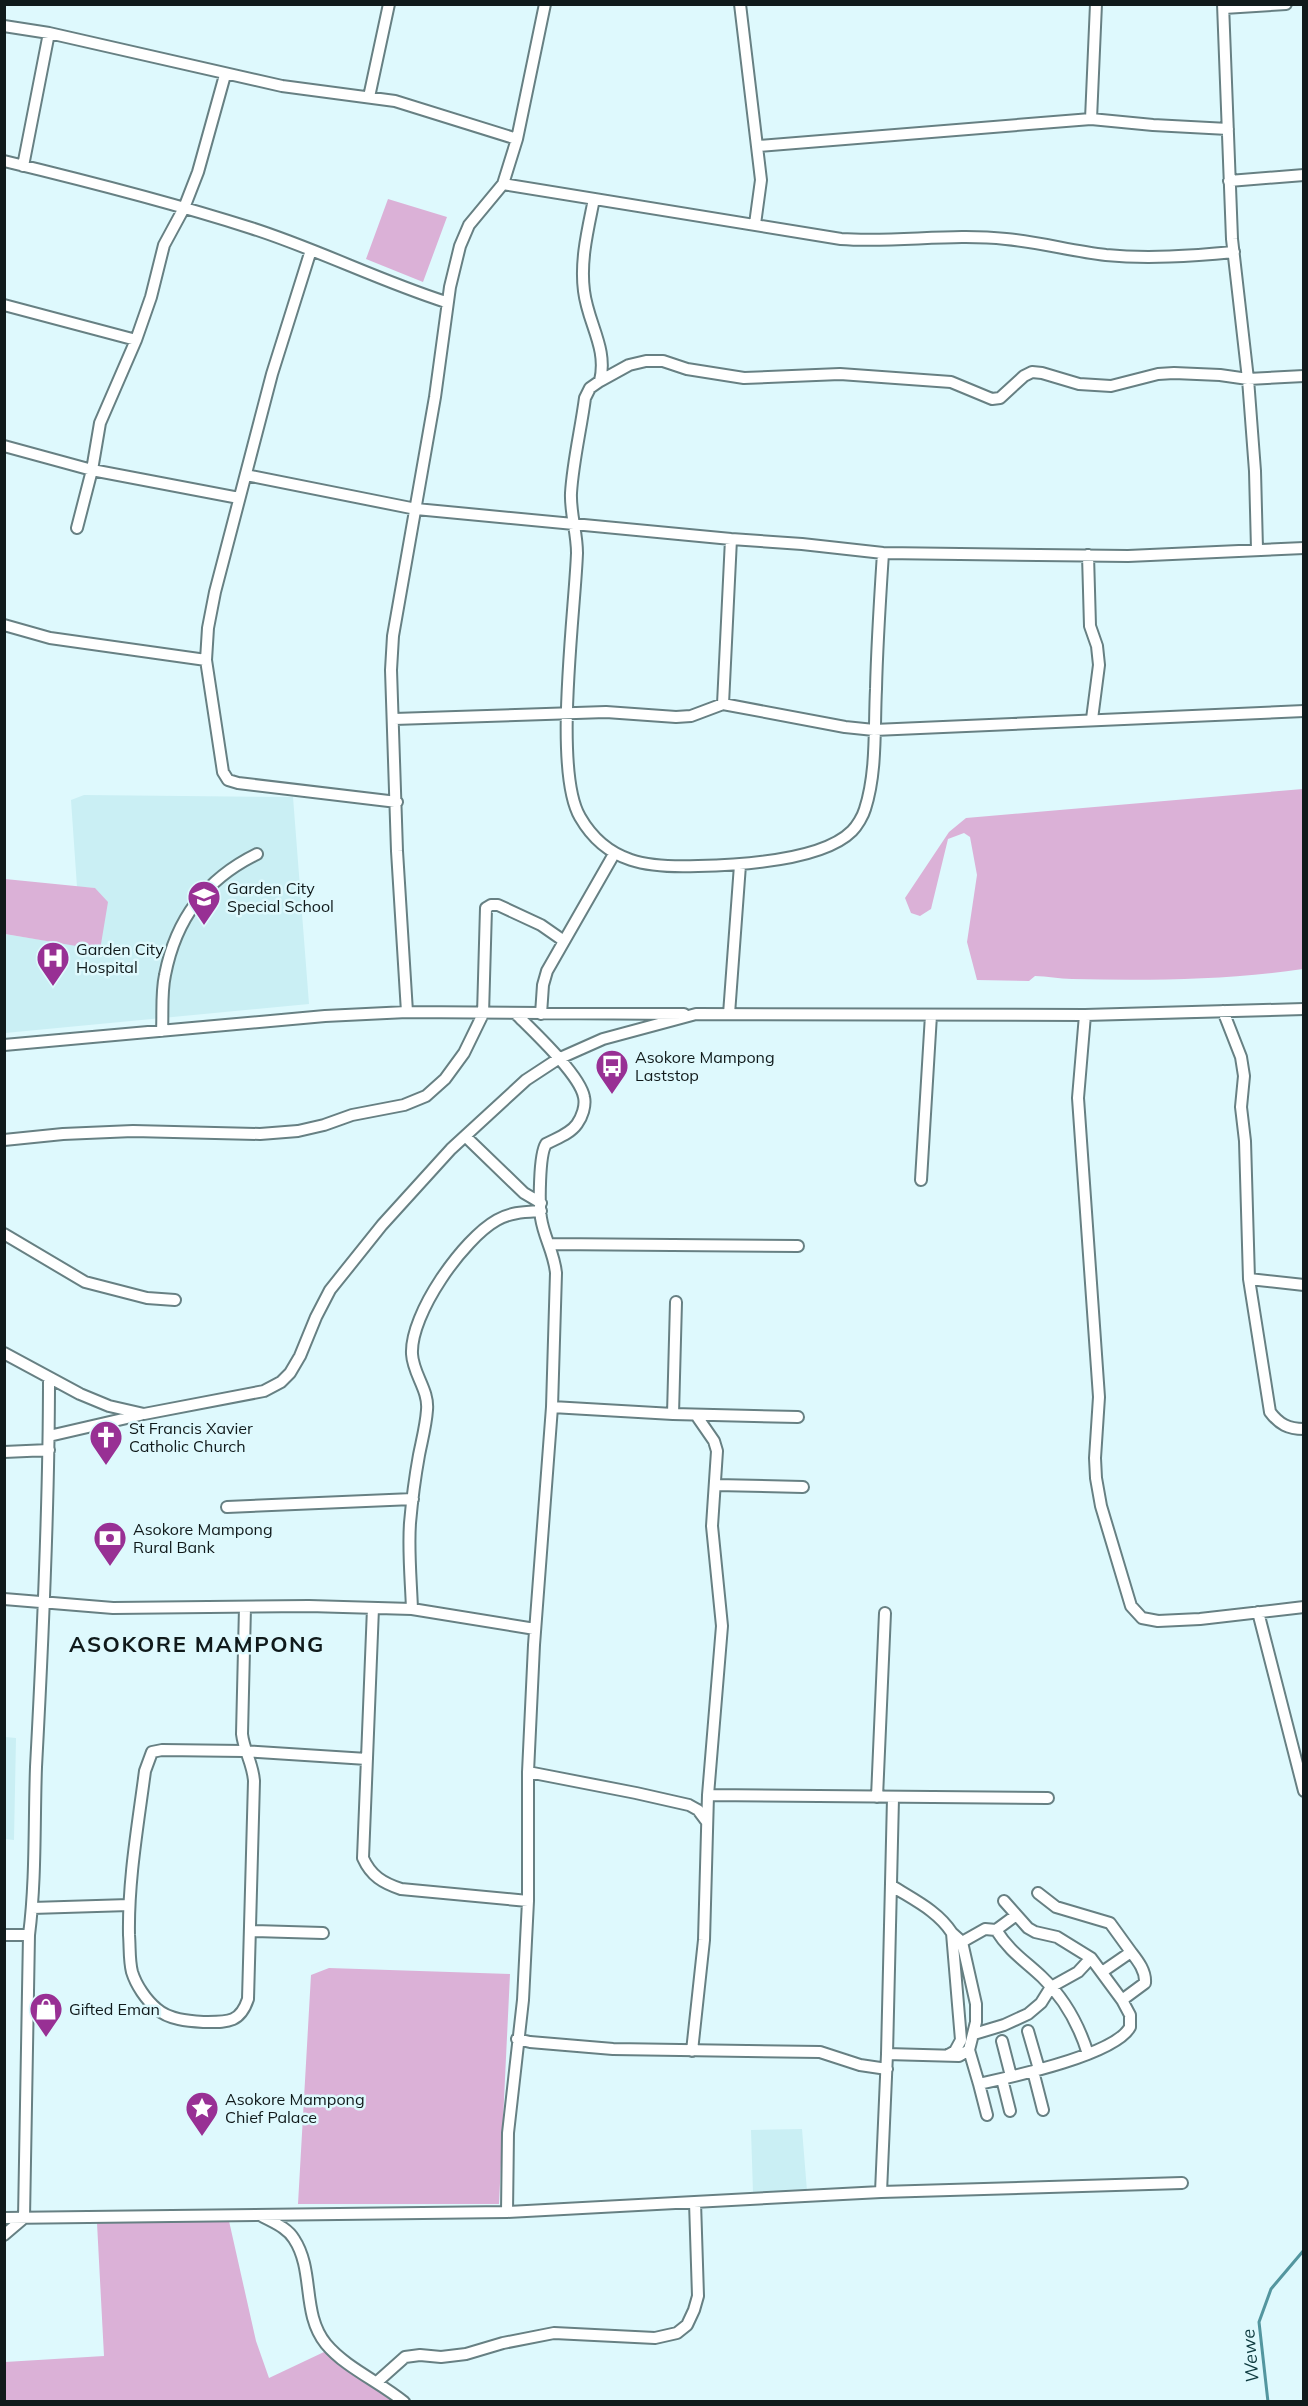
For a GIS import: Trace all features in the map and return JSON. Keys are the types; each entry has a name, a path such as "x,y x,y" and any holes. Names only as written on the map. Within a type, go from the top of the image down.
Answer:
{"street":[{"path":"369,97 389,4"},
{"path":"407,1012 397,851 393,636 435,397 446,302 460,246 469,225 503,184 517,139 545,4"},
{"path":"740,4 761,180 755,224"},
{"path":"1091,119 1096,4"},
{"path":"1257,549 1255,471 1248,379 1234,252 1229,181 1223,6 1286,4"},
{"path":"4,26 49,33 225,75 282,86 395,101 517,139"},
{"path":"23,166 49,33"},
{"path":"77,528 92,470 100,423 152,297 164,245 184,208 198,172 225,75"},
{"path":"758,146 1091,119 1228,129"},
{"path":"4,161 252,228 396,285 446,302"},
{"path":"1229,181 1304,175"},
{"path":"503,184 859,240 951,236 1006,238 1106,255 1190,256 1234,252"},
{"path":"594,199 583,256 583,276 590,321 603,357 604,365 600,381"},
{"path":"311,250 289,315 239,498 208,627 206,660 223,772 228,780 238,783 397,802"},
{"path":"4,305 136,340"},
{"path":"883,553 872,772 865,812 853,830 834,845 786,858 740,865 677,867 642,864 614,854 600,842 579,817 568,782 567,712 577,549 571,492 585,398 590,388 600,381 629,365 646,361 663,361 687,369 744,378 840,374 951,382 992,399 1000,399 1024,376 1032,372 1042,372 1079,384 1097,386 1111,386 1158,374 1174,373 1248,379 1304,376"},
{"path":"4,446 92,470 239,498"},
{"path":"246,475 416,509 883,553 1128,556 1304,548"},
{"path":"723,704 731,539"},
{"path":"1088,555 1090,626 1097,646 1099,665 1092,719"},
{"path":"4,625 50,638 206,660"},
{"path":"394,719 533,716 567,712 676,717 691,716 723,704 844,727 874,730 1304,711"},
{"path":"162,1031 164,977 184,920 200,895 217,879 234,865 257,854"},
{"path":"541,1014 543,985 547,971 614,854"},
{"path":"729,1014 740,865"},
{"path":"4,1140 63,1134 133,1131 260,1134 288,1132 324,1125 352,1115 404,1105 426,1096 445,1079 464,1053 483,1014 486,908 498,905 541,925 564,940"},
{"path":"4,1045 325,1016 407,1012 517,1015 1085,1015 1304,1009"},
{"path":"1223,1011 1241,1057 1244,1076 1241,1107 1245,1141 1249,1279 1270,1412 1278,1424 1304,1429"},
{"path":"49,1436 144,1414 237,1398 264,1391 280,1382 290,1373 300,1356 330,1290 382,1225 465,1136 526,1080 558,1059 603,1039 696,1014"},
{"path":"507,2212 508,2133 523,2000 528,1901 528,1772 535,1629 552,1407 556,1273 541,1207 544,1148 546,1144 567,1133 578,1123 583,1112 584,1098 578,1083 517,1015"},
{"path":"921,1180 931,1015"},
{"path":"1085,1015 1078,1098 1099,1397 1096,1478 1101,1506 1131,1606 1142,1618 1158,1621 1304,1606"},
{"path":"465,1136 541,1207"},
{"path":"412,1609 410,1524 428,1410 425,1391 414,1370 412,1344 430,1296 448,1268 479,1235 496,1221 513,1213 541,1207"},
{"path":"4,1234 85,1282 137,1296 175,1300"},
{"path":"550,1244 798,1246"},
{"path":"1249,1279 1304,1285"},
{"path":"673,1414 676,1302"},
{"path":"4,1353 50,1379 109,1406 144,1414"},
{"path":"4,2235 24,2218 29,1935 46,1601 50,1379"},
{"path":"552,1407 696,1415 798,1417"},
{"path":"692,2050 704,1940 708,1795 722,1626 712,1526 717,1451 714,1441 696,1415"},
{"path":"4,1452 49,1450"},
{"path":"716,1485 803,1487"},
{"path":"227,1506 413,1499"},
{"path":"4,1599 113,1608 412,1609 535,1629"},
{"path":"245,1607 242,1734 244,1751 253,1770 254,1781 248,1999 243,2012 234,2020 221,2022 171,2017 158,2011 132,1973 130,1960 129,1905 145,1771 152,1752 162,1750 244,1751 367,1759"},
{"path":"373,1608 363,1858 368,1870 376,1878 401,1889 528,1901"},
{"path":"1258,1612 1304,1791"},
{"path":"878,1797 885,1613"},
{"path":"528,1772 689,1805 698,1810 707,1821"},
{"path":"708,1795 1048,1798"},
{"path":"881,2192 887,2069 893,1798"},
{"path":"892,1886 944,1920 952,1934 977,2013 969,2050 987,2115"},
{"path":"1038,1893 1056,1907 1110,1923 1144,1973 1145,1983 1122,2000"},
{"path":"979,2084 1088,2054 1128,2031 1131,2021 1122,2000 1091,1958 1057,1937 1035,1932 1016,1916 1004,1901"},
{"path":"32,1908 129,1905"},
{"path":"962,1942 985,1929 996,1930 1016,1916"},
{"path":"996,1930 1020,1960 1052,1987 1078,2025 1088,2054"},
{"path":"250,1931 323,1934"},
{"path":"952,1934 962,1942"},
{"path":"4,1935 29,1935"},
{"path":"948,2055 955,2051 961,2040 962,1942"},
{"path":"1102,1972 1131,1952"},
{"path":"974,2034 1004,2025 1028,2014 1041,2003 1052,1987 1078,1972 1091,1958"},
{"path":"1028,2031 1043,2110"},
{"path":"517,2039 613,2049 820,2052 860,2065 887,2069"},
{"path":"1002,2041 1010,2110"},
{"path":"887,2054 959,2056 969,2050"},
{"path":"4,2218 507,2212 881,2192 1182,2183"},
{"path":"377,2382 405,2357 466,2354 502,2343 554,2333 655,2338 677,2333 687,2325 698,2296 695,2202"},
{"path":"257,2214 283,2227 294,2239 303,2264 312,2322 327,2344 350,2364 404,2402"}],"shaded area":[{"path":"388,199 447,217 423,282 366,259"},
{"path":"1303,789 1303,969 1159,980 1067,979 1035,976 1029,981 977,980 967,942 977,875 970,837 964,833 948,839 931,909 920,916 911,913 905,898 949,832 966,818"},
{"name":"Garden City Special School","path":"84,795 293,797 309,1004 5,1033 4,934 100,949 95,888 77,887 71,800"},
{"path":"5,879 95,888 108,902 100,950 5,934"},
{"path":"5,1737 16,1738 14,1840 5,1839"},
{"path":"329,1968 510,1974 499,2204 298,2204 311,1975"},
{"path":"802,2129 807,2191 753,2193 751,2130"},
{"path":"229,2221 256,2341 269,2378 324,2352 394,2401 5,2402 5,2362 104,2356 97,2223"}],"waterway":[{"name":"Wewe","path":"1268,2402 1259,2322 1271,2289 1304,2250"}],"place":[{"name":"Garden City Special School","path":"204,926"},
{"name":"Garden City Hospital","path":"53,987"},
{"name":"Asokore Mampong Laststop","path":"612,1095"},
{"name":"St Francis Xavier Catholic Church","path":"106,1466"},
{"name":"Asokore Mampong Rural Bank","path":"110,1567"},
{"name":"Gifted Eman","path":"46,2038"},
{"name":"Asokore Mampong Chief Palace","path":"202,2137"}],"district":[{"name":"ASOKORE MAMPONG","path":"197,1644"}]}
